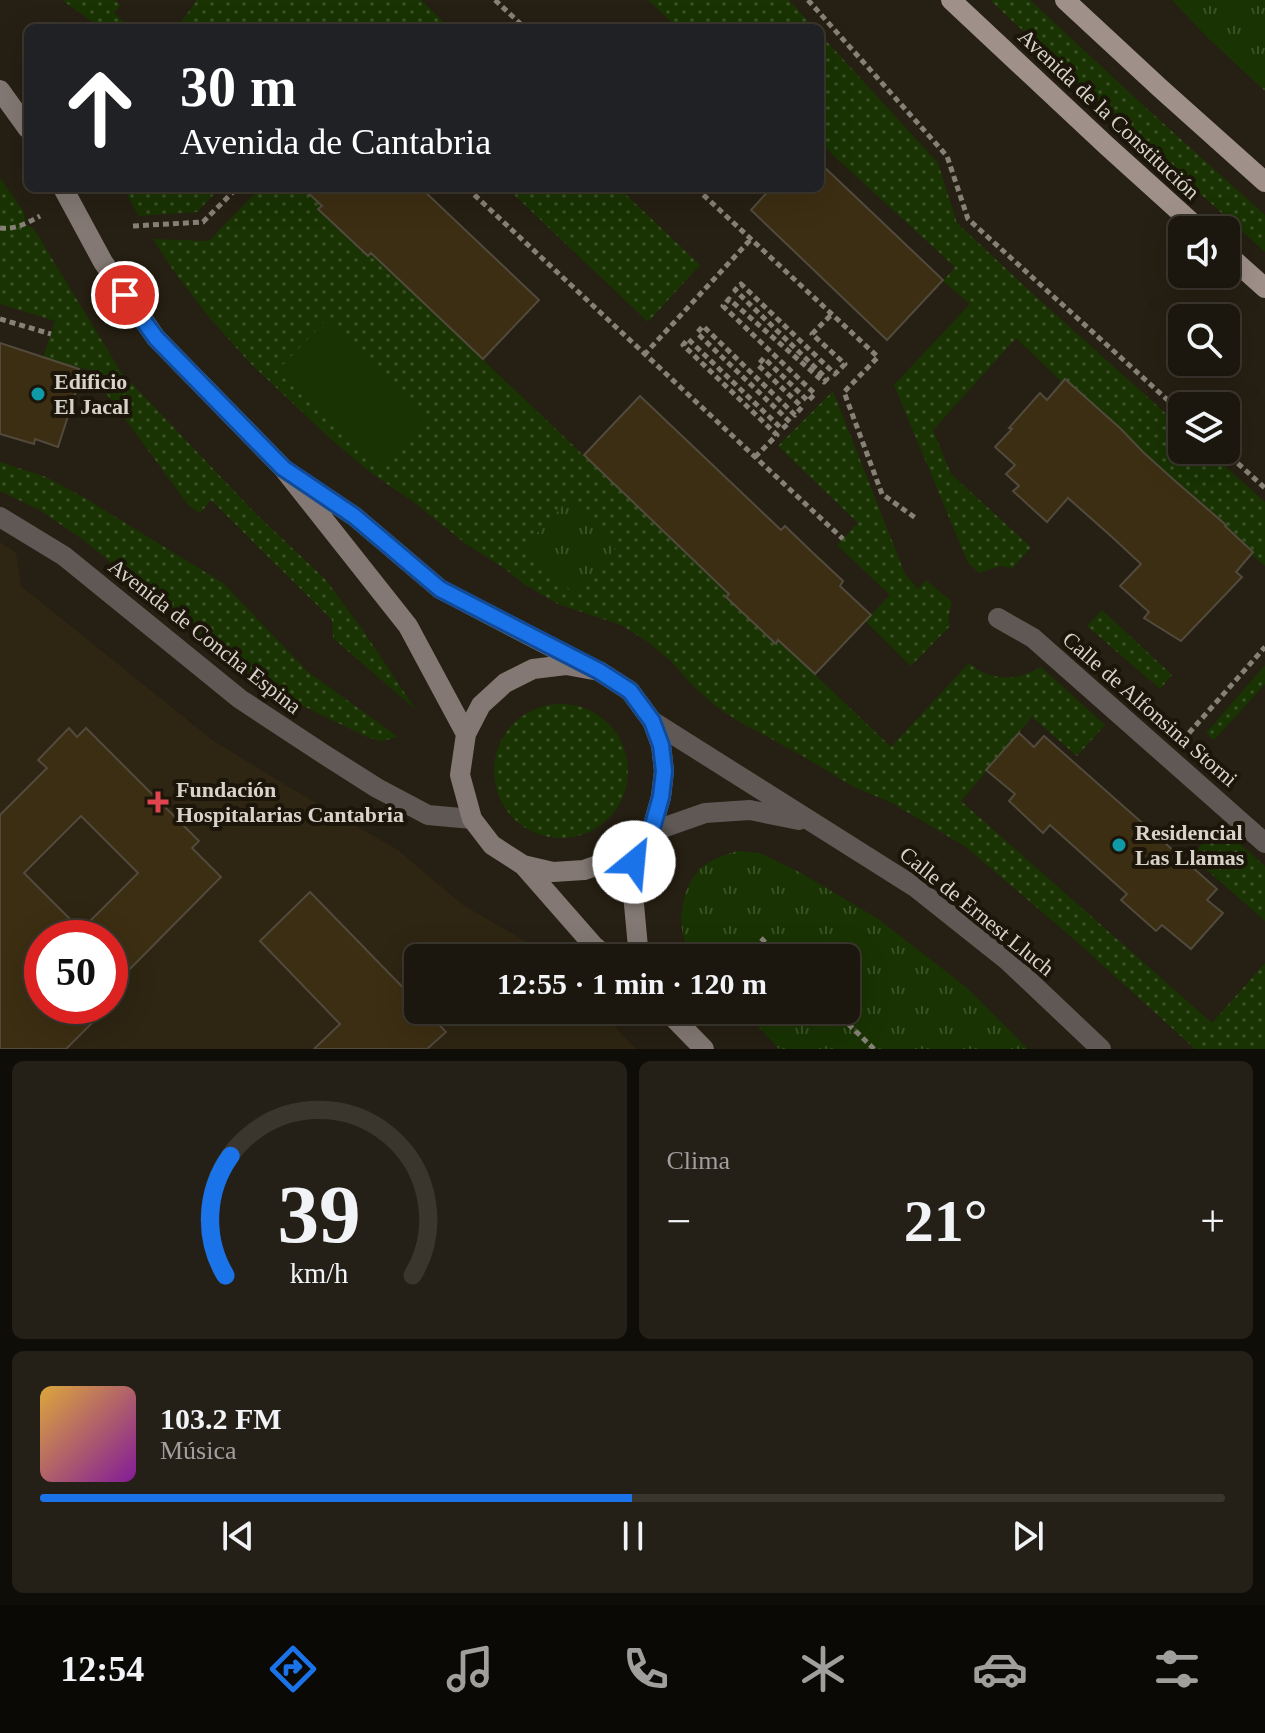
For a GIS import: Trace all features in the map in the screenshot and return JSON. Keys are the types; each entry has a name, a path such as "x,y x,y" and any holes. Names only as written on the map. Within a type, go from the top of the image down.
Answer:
{"main road":[{"name":"Avenida de la Constitución","path":"951,0 1184,216"},
{"path":"1065,0 1265,182"},
{"path":"0,90 24,123"},
{"path":"65,192 103,262 156,338 283,468 408,626 466,734"},
{"path":"1240,266 1265,288"},
{"path":"283,468 354,516 440,589 599,671 630,691 652,721 661,745 664,771 661,797 644,837 632,883 638,944"},
{"path":"592,944 523,865 492,845 472,819 460,775 466,734 481,705 505,683 533,669 566,665 599,671"},
{"path":"523,865 553,872 584,870 612,860 644,837"},
{"path":"680,1024 704,1049"}],"street":[{"name":"Avenida de Concha Espina","path":"0,517 64,556 240,699 325,755 428,815 472,819"},
{"name":"Calle de Alfonsina Storni","path":"998,618 1033,638 1265,843"},
{"name":"Calle de Ernest Lluch","path":"652,721 915,887 1008,961 1101,1049"},
{"name":"Calle de Ernest Lluch","path":"644,837 705,813 750,810 815,824"}],"path":[{"path":"495,0 521,24"},
{"path":"808,0 947,156 968,219 1168,400"},
{"path":"133,226 203,222 233,192"},
{"path":"471,192 843,539"},
{"path":"700,192 878,357 844,392 882,494 917,519"},
{"path":"0,228 9,229 40,216"},
{"path":"644,355 751,239"},
{"path":"755,457 777,435 683,345 688,339 782,429 790,422 697,333 703,326 795,415 802,407 758,365 764,358 808,401 815,394 723,306 729,299 824,382 827,379 735,290 741,284 835,374 845,364 812,334 832,314"},
{"path":"0,319 51,334"},
{"path":"1238,464 1265,488"},
{"path":"1168,757 1265,647"},
{"path":"761,938 767,944"},
{"path":"848,1024 874,1049"}],"shaded area":[{"name":"Fundación Hospitalarias Cantabria","path":"0,542 16,553 21,586 211,739 398,850 463,905 530,944 404,944 404,1024 612,1024 636,1049 0,1049"}],"green space":[{"path":"62,0 114,0 121,5 114,13 127,24 95,24"},
{"path":"197,0 421,0 446,24 333,24 330,21 327,24 180,24"},
{"path":"648,0 789,0 810,24 674,24"},
{"path":"990,0 1030,0 1265,215 1265,252 1240,230 1240,216 1225,216"},
{"path":"1172,0 1265,0 1265,91 1208,38"},
{"path":"824,38 938,163 957,223 1168,415 1168,464 1223,464 1265,502 1265,566 1226,524 1094,405 1065,380 1062,382 1016,338 933,430 951,474 1031,547 1013,568 1000,566 979,573 968,563 894,385 970,304 943,281 955,267 824,147"},
{"path":"0,178 24,212 25,224 34,229 121,372 256,514 325,579 416,710 333,638 332,620 211,500 200,513 189,506 89,370 43,358 55,321 0,304"},
{"path":"125,192 216,192 197,212 139,216"},
{"path":"256,192 307,192 315,199 327,200 319,209 368,256 376,247 378,260 722,587 735,588 726,597 739,609 770,624 763,632 775,644 784,635 786,647 891,747 969,663 986,674 1005,677 1023,675 1041,667 1105,725 1077,756 1032,717 961,801 1212,1023 1265,963 1265,1049 1195,1049 966,847 892,803 854,787 738,721 694,687 671,661 648,642 621,625 558,604 524,584 374,475 249,362 209,317 153,239 209,241"},
{"path":"511,192 623,192 700,265 648,322"},
{"path":"327,319 428,417 377,469 277,371"},
{"path":"833,391 905,574 918,589 926,580 952,602 948,618 950,626 911,666 865,621 890,595 837,545 858,523 778,446"},
{"path":"0,462 46,477 83,497 223,583 307,671 398,737 382,741 369,738 264,687 86,542 38,509 0,491"},
{"path":"570,498 619,545 573,594 524,547"},
{"path":"1102,610 1172,675 1160,689 1087,626"},
{"path":"1265,665 1265,684 1214,740 1206,733"},
{"path":"561,704 586,709 608,724 623,746 628,771 623,796 608,818 586,833 561,838 536,833 514,818 499,796 494,771 499,746 514,724 536,709"},
{"path":"1219,826 1265,866 1265,921 1191,856"},
{"path":"737,851 760,853 877,918 966,987 1028,1049 779,1049 756,1024 860,1024 860,944 686,944 682,926 683,902 692,880 702,867"}],"building":[{"path":"824,167 943,280 887,340 751,210 767,192 824,192"},
{"path":"307,192 425,192 539,300 483,359 371,253 368,256 318,209 322,206"},
{"name":"Edificio El Jacal","path":"0,343 79,369 75,381 79,382 58,447 35,439 34,444 0,434"},
{"path":"1065,379 1253,552 1236,572 1242,577 1181,641 1144,618 1149,612 1120,586 1141,564 1112,537 1068,498 1047,522 1013,491 1019,486 1006,474 1015,465 995,447 1040,393 1047,400"},
{"path":"640,396 781,530 785,526 843,581 840,586 871,615 815,674 778,640 776,644 726,597 729,594 584,455"},
{"path":"69,728 77,737 86,728 199,841 192,848 221,877 128,971 128,920 91,920 138,873 81,816 24,873 71,920 24,920 24,1024 91,1024 66,1049 0,1049 0,815 47,768 38,760"},
{"name":"Residencial Las Llamas","path":"1019,733 1034,747 1044,736 1217,889 1207,900 1223,913 1191,949 1162,925 1156,931 1121,900 1127,894 1050,825 1043,833 1009,801 1015,794 986,770"},
{"path":"310,892 404,989 404,1024 438,1024 446,1032 427,1049 314,1049 340,1024 260,941"}],"place":[{"name":"Edificio El Jacal","path":"38,394"},
{"name":"Fundación Hospitalarias Cantabria","path":"158,802"},
{"name":"Residencial Las Llamas","path":"1119,845"}],"route":[{"path":"125,295 156,338 283,468 354,516 440,589 599,671 630,691 652,721 661,745 664,771 661,797 651,832 636,842 634,862"}]}
